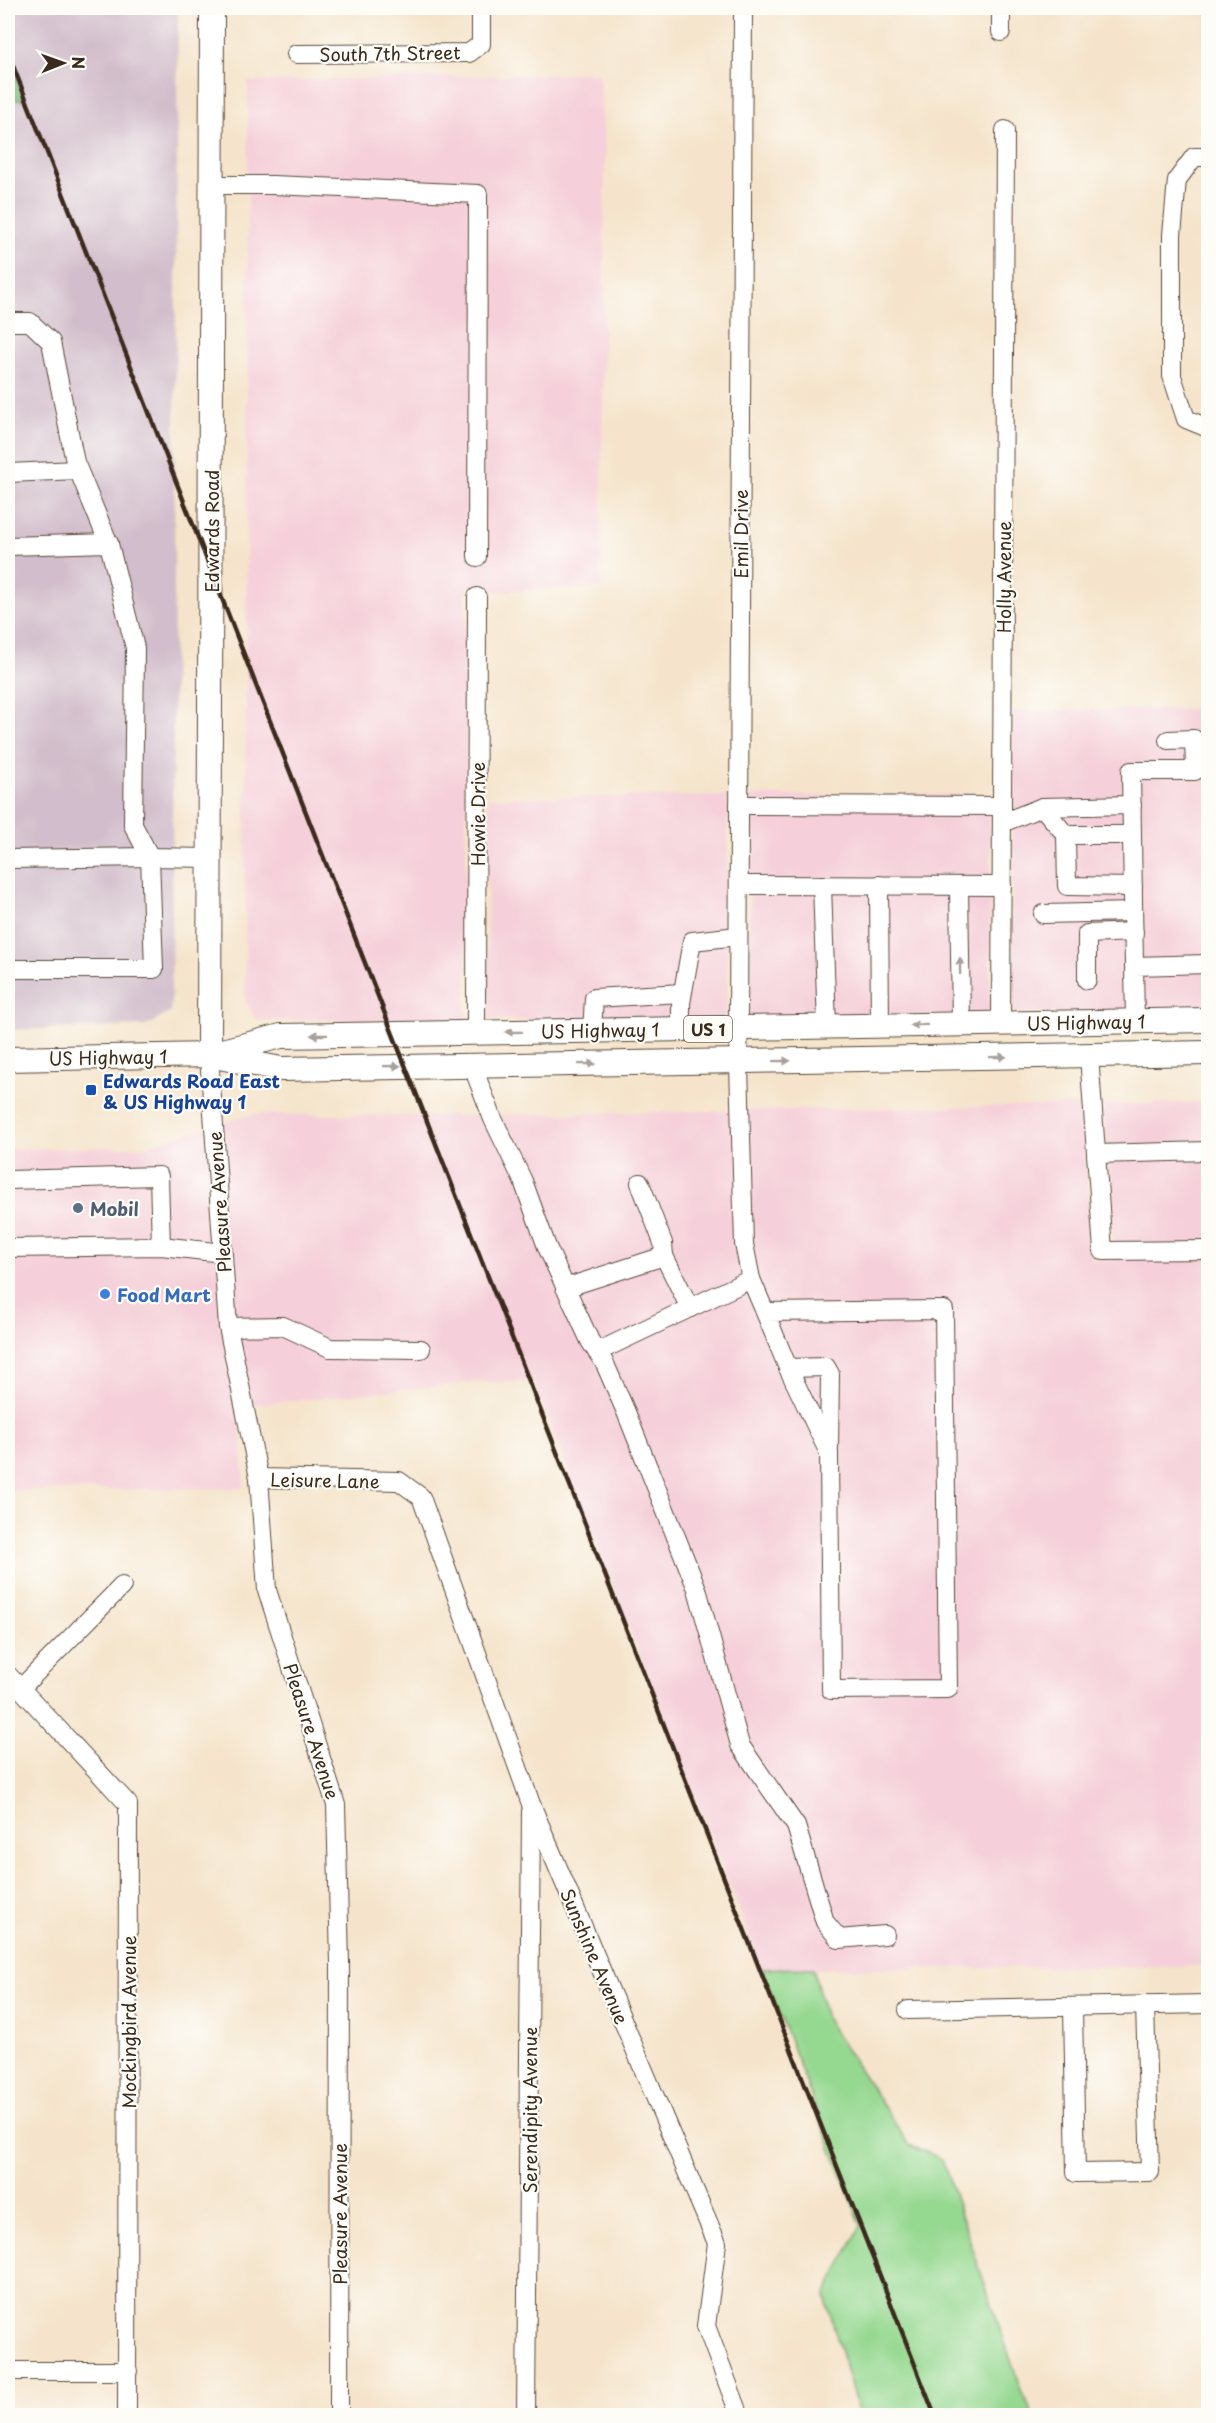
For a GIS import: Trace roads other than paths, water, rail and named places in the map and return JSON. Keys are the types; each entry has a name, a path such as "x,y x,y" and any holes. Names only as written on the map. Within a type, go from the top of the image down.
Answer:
{"main road":[{"name":"Edwards Road","path":"209,1055 212,8"},
{"name":"US Highway 1","path":"209,1055 282,1036 1209,1020"},
{"name":"US Highway 1","path":"8,1059 209,1055 280,1069 1209,1053"}],"street":[{"name":"South 7th Street","path":"296,54 469,52 481,44 481,8"},
{"name":"Emil Drive","path":"743,8 738,1061 744,1244 751,1279 788,1368 829,1453"},
{"path":"1001,8 1001,32"},
{"name":"Holly Avenue","path":"1001,1023 1005,130"},
{"path":"1209,157 1194,157 1177,180 1172,235 1172,376 1186,419 1209,428"},
{"path":"212,185 273,185 478,194 477,557"},
{"path":"8,322 30,322 51,342 78,470 109,543 135,648 133,825 150,856 154,969 8,969"},
{"path":"8,473 78,470"},
{"path":"8,546 109,543"},
{"name":"Howie Drive","path":"476,1032 477,597"},
{"path":"1134,1022 1131,771 1195,771 1194,739 1168,740"},
{"path":"739,805 1002,815 1042,807 1132,806"},
{"path":"1042,807 1066,835 1067,886 1133,887"},
{"path":"1066,835 1132,835"},
{"path":"8,859 150,856 210,858"},
{"path":"738,885 1002,886"},
{"path":"822,885 826,1027"},
{"path":"879,885 880,1026"},
{"path":"959,886 961,1024"},
{"path":"1043,914 1133,912"},
{"path":"1088,980 1087,934 1134,932"},
{"path":"681,1029 682,993 692,941 738,936"},
{"path":"1134,966 1209,964"},
{"path":"592,1031 594,998 682,993"},
{"name":"Pleasure Avenue","path":"209,1055 228,1327 259,1478 267,1590 336,1805 340,1963 339,2415"},
{"path":"1089,1055 1103,1251 1209,1250"},
{"path":"472,1065 493,1119 523,1181 565,1288 590,1341 605,1364 626,1412 697,1589 740,1745 796,1826 825,1922 839,1939 885,1935"},
{"path":"1096,1154 1209,1151"},
{"path":"8,1180 159,1176 161,1246"},
{"path":"640,1183 663,1244 664,1256 690,1308"},
{"path":"8,1248 161,1246 223,1253"},
{"path":"565,1288 664,1256"},
{"path":"597,1352 751,1279"},
{"path":"765,1312 944,1310 948,1689 831,1690 830,1374 826,1367 788,1368"},
{"path":"228,1327 284,1326 330,1348 421,1349"},
{"name":"Leisure Lane","path":"259,1478 399,1481 421,1497"},
{"name":"Sunshine Avenue","path":"421,1497 531,1804 717,2243 706,2326 740,2415"},
{"path":"21,1688 122,1586"},
{"name":"Mockingbird Avenue","path":"8,1675 128,1804 128,2415"},
{"name":"Serendipity Avenue","path":"526,2415 531,1804"},
{"path":"908,2010 1209,2004"},
{"path":"1073,2007 1076,2173 1150,2172 1145,2005"},
{"path":"8,2371 128,2371"}],"railway":[{"path":"8,53 935,2416"}],"place":[{"name":"Edwards Road East & US Highway 1","path":"91,1090"},
{"name":"Mobil","path":"78,1208"},
{"name":"Food Mart","path":"105,1294"}]}
